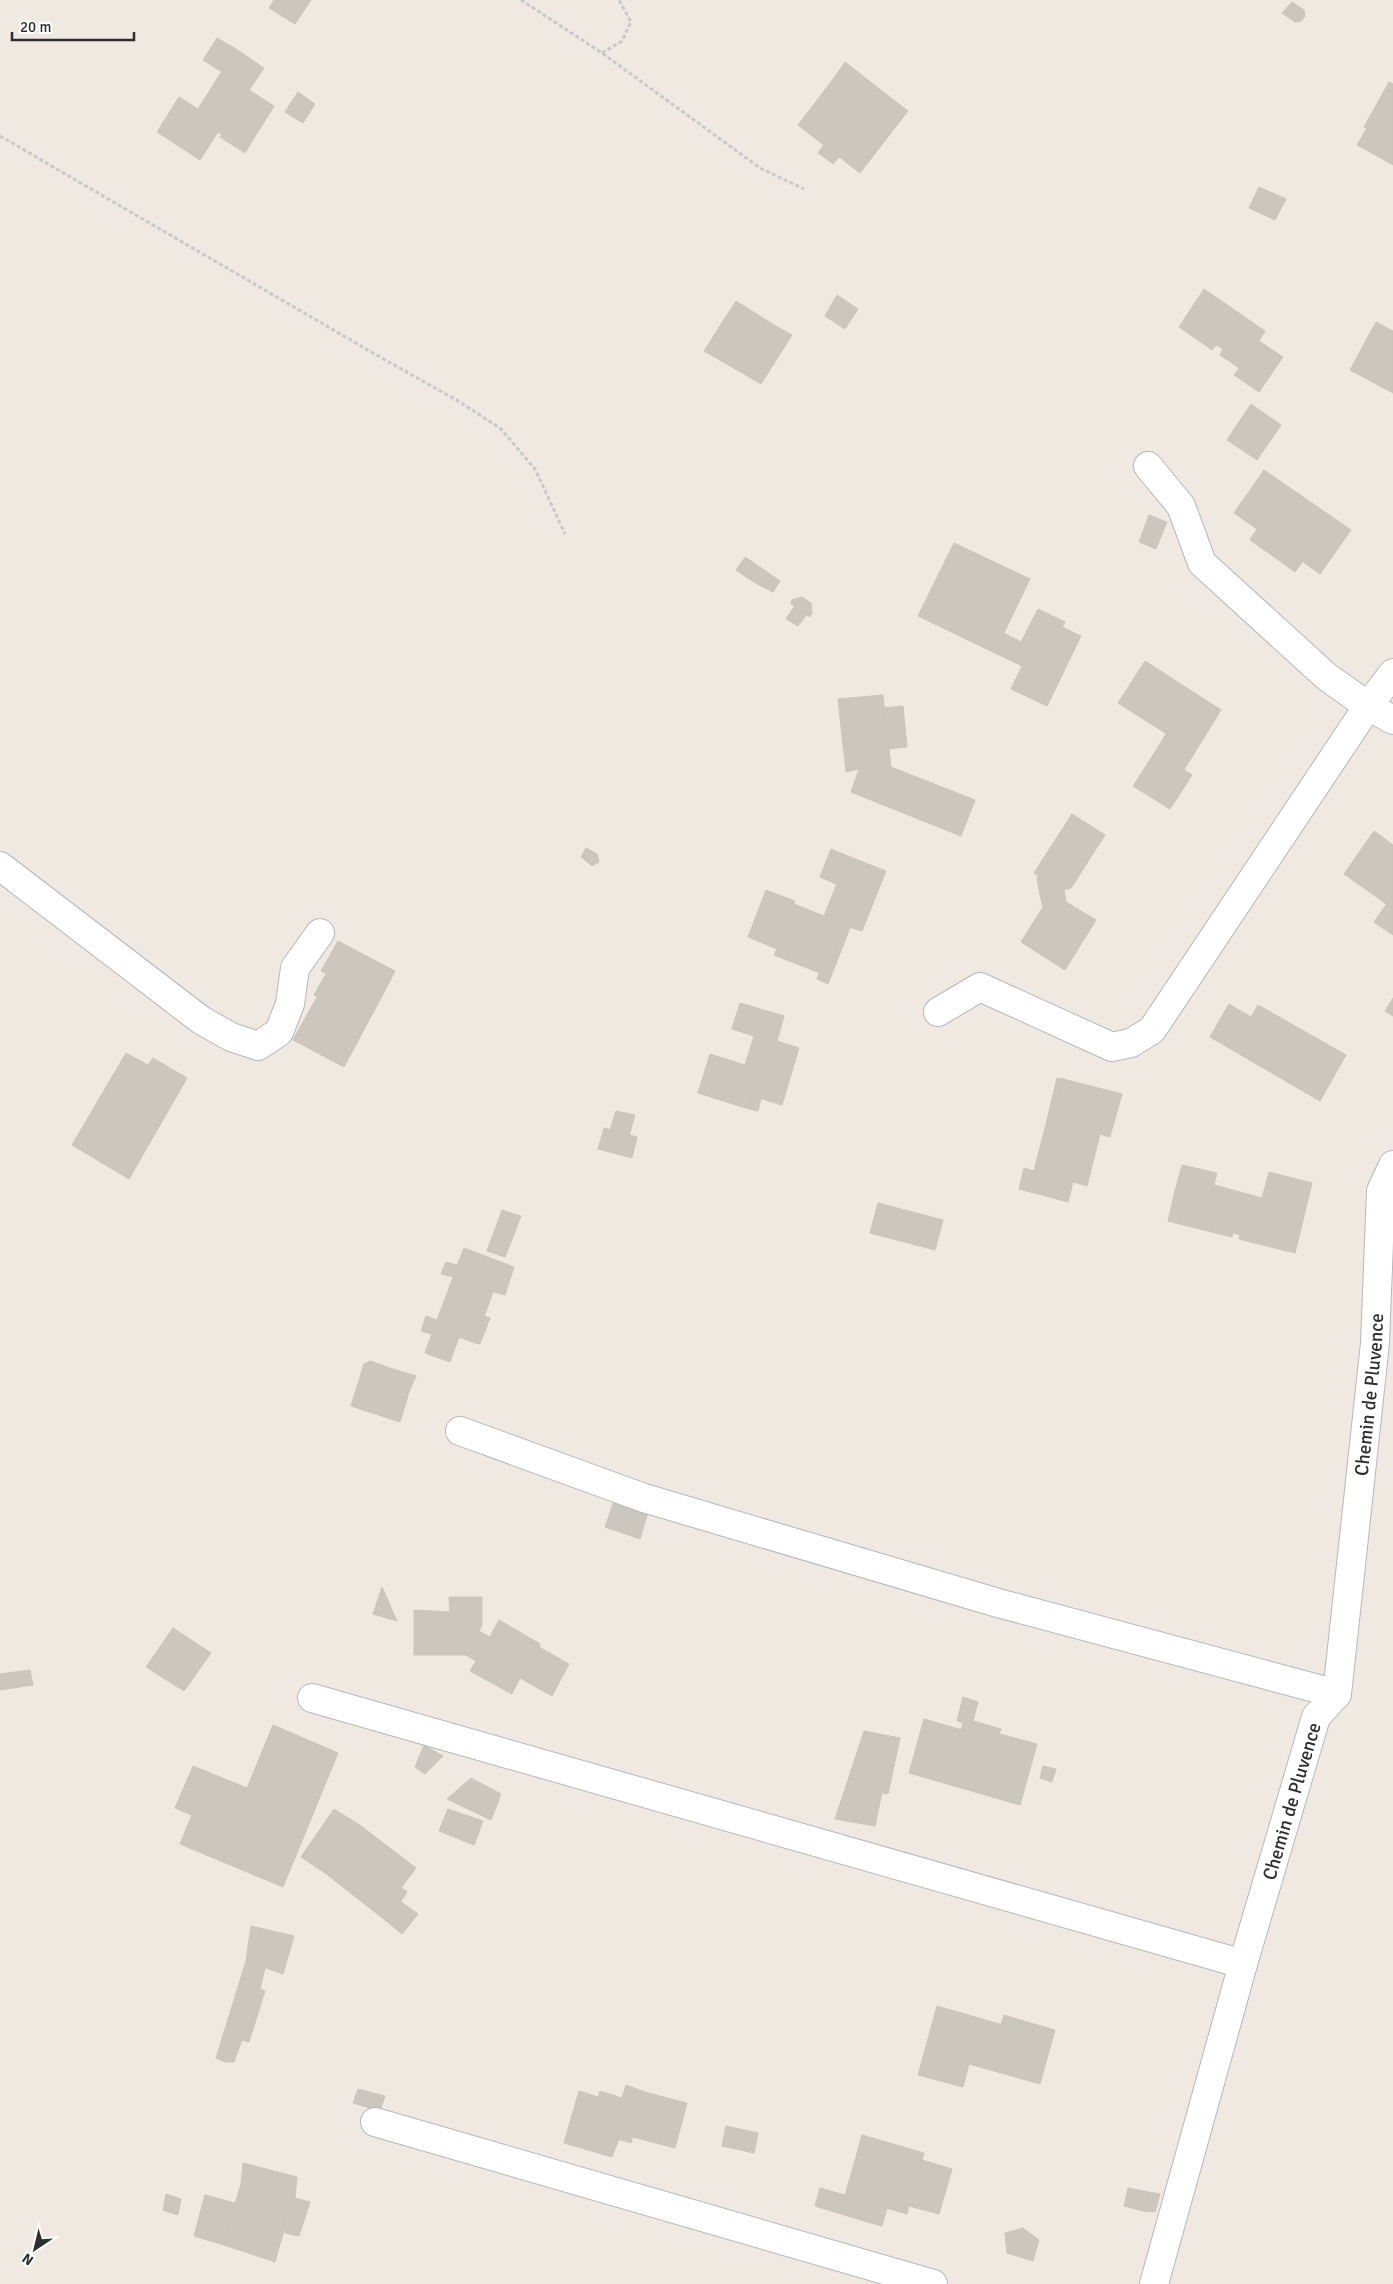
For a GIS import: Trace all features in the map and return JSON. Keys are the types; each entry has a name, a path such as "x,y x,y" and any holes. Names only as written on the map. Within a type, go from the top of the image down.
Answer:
{"street":[{"path":"1148,466 1181,506 1202,562 1327,677 1368,706 1393,720"},
{"path":"938,1012 980,986 1112,1047 1131,1043 1152,1030 1368,706 1393,673"},
{"path":"0,866 201,1020 231,1037 258,1046 279,1032 290,1004 295,968 320,934"},
{"name":"Chemin de Pluvence","path":"1154,2284 1243,1964 1316,1717 1337,1694 1385,1264 1381,1191 1393,1165"},
{"path":"460,1430 653,1500 998,1603 1337,1694"},
{"path":"312,1698 1243,1964"},
{"path":"376,2122 933,2284"}],"path":[{"path":"521,0 602,53 760,168 804,189"},
{"path":"602,53 622,41 631,22 619,0"},
{"path":"0,136 373,354 460,402 500,429 535,469 564,534"}],"building":[{"path":"274,0 311,0 295,24 269,8"},
{"path":"1292,2 1304,10 1305,16 1301,21 1295,22 1282,13"},
{"path":"217,38 236,49 222,72 203,60"},
{"path":"236,49 264,68 249,90 274,106 251,143 226,127 221,134 218,132 200,160 157,132 179,97 198,109"},
{"path":"845,62 882,91 867,110 831,82"},
{"path":"831,82 867,110 882,91 908,111 860,173 798,125"},
{"path":"1389,82 1393,84 1393,144 1390,142 1381,158 1357,145 1367,128 1364,127"},
{"path":"298,92 315,104 303,123 285,112"},
{"path":"226,127 251,143 245,153 220,137"},
{"path":"1390,142 1393,144 1393,165 1381,158"},
{"path":"824,145 839,157 833,164 818,153"},
{"path":"1259,187 1286,199 1275,220 1249,208"},
{"path":"1204,289 1265,331 1259,341 1283,357 1259,392 1234,375 1239,368 1220,355 1223,349 1216,345 1212,350 1179,327"},
{"path":"837,295 858,309 845,329 825,316"},
{"path":"736,301 774,325 744,374 704,351"},
{"path":"1376,322 1393,331 1393,393 1350,370"},
{"path":"774,325 792,335 761,384 744,374"},
{"path":"1251,404 1281,425 1257,460 1227,440"},
{"path":"1264,470 1351,530 1320,574 1278,544 1270,554 1250,540 1257,529 1234,513"},
{"path":"1149,515 1167,522 1156,549 1139,542"},
{"path":"954,543 1030,579 1004,633 1021,642 1038,609 1065,622 1062,627 1081,636 1047,706 1011,689 1022,666 918,616"},
{"path":"1278,544 1303,561 1295,572 1270,554"},
{"path":"745,557 757,565 749,579 736,570"},
{"path":"757,565 770,574 763,587 749,579"},
{"path":"770,574 780,581 773,592 763,587"},
{"path":"802,597 811,603 812,613 810,617 791,604 792,600"},
{"path":"794,607 807,614 798,626 786,619"},
{"path":"1145,661 1221,710 1184,770 1192,775 1170,809 1133,786 1155,752 1159,754 1170,736 1118,703"},
{"path":"883,695 891,767 975,800 961,836 851,792 859,769 846,772 838,699"},
{"path":"903,706 907,747 889,749 884,708"},
{"path":"1166,734 1170,736 1159,754 1155,752"},
{"path":"1072,814 1105,835 1071,888 1064,890 1066,902 1096,920 1065,970 1021,942 1043,907 1049,906 1046,894 1040,895 1038,875 1034,873"},
{"path":"1374,831 1393,845 1393,935 1374,922 1390,899 1381,893 1378,898 1344,874"},
{"path":"586,848 597,854 599,862 592,866 581,857"},
{"path":"831,849 848,856 836,884 820,877"},
{"path":"848,856 886,871 862,931 845,926 825,975 774,955 777,949 748,937 766,890 795,901 794,904 824,916"},
{"path":"1381,893 1390,899 1386,904 1378,898"},
{"path":"1046,894 1049,906 1043,907 1040,895"},
{"path":"845,926 850,928 828,984 817,979 819,973 825,975"},
{"path":"338,941 395,971 390,981 334,948"},
{"path":"334,948 351,959 339,979 321,971"},
{"path":"351,959 390,981 344,1067 293,1040 317,997 314,995 326,974 339,979"},
{"path":"1393,998 1393,1016 1385,1011"},
{"path":"740,1003 784,1016 777,1041 799,1048 782,1105 752,1096 749,1109 698,1093 710,1054 745,1065 754,1036 732,1029"},
{"path":"1229,1004 1251,1017 1258,1005 1346,1055 1320,1101 1210,1037"},
{"path":"126,1053 148,1065 153,1058 187,1078 129,1179 72,1145"},
{"path":"1057,1078 1063,1079 1053,1121 1047,1120"},
{"path":"1063,1079 1122,1094 1110,1137 1100,1134 1087,1186 1073,1182 1068,1202 1019,1189 1024,1168 1034,1171 1047,1120 1053,1121"},
{"path":"752,1096 761,1099 758,1111 749,1109"},
{"path":"616,1111 635,1115 629,1136 610,1130"},
{"path":"604,1128 637,1137 632,1158 598,1149"},
{"path":"1182,1165 1217,1173 1210,1199 1175,1191"},
{"path":"1269,1172 1312,1183 1295,1253 1239,1239 1240,1235 1233,1233 1232,1237 1168,1221 1175,1191 1210,1199 1214,1185 1262,1198"},
{"path":"878,1203 943,1220 935,1250 870,1233"},
{"path":"502,1210 521,1216 505,1257 487,1251"},
{"path":"464,1248 514,1267 505,1295 494,1292 494,1289 454,1275 453,1277 441,1274 446,1262 457,1265"},
{"path":"454,1275 494,1289 475,1343 434,1328"},
{"path":"426,1316 437,1320 431,1334 421,1331"},
{"path":"484,1316 490,1318 480,1344 475,1343"},
{"path":"434,1328 459,1337 450,1362 425,1353"},
{"path":"370,1361 393,1369 389,1386 409,1392 400,1422 351,1406 364,1364"},
{"path":"393,1369 416,1376 409,1392 389,1386"},
{"path":"614,1501 648,1512 640,1539 605,1527"},
{"path":"382,1587 397,1621 373,1614"},
{"path":"449,1597 482,1597 482,1625 479,1631 490,1637 499,1620 540,1644 539,1647 569,1664 552,1696 520,1678 512,1694 470,1671 480,1654 470,1648 466,1655 414,1655 414,1610 450,1612"},
{"path":"173,1628 211,1653 184,1691 146,1667"},
{"path":"470,1648 480,1654 476,1661 466,1655"},
{"path":"30,1670 33,1685 0,1690 0,1674"},
{"path":"963,1697 978,1702 973,1721 1001,1729 997,1740 961,1730 963,1723 957,1721"},
{"path":"924,1719 997,1740 1000,1734 1037,1744 1020,1805 909,1773"},
{"path":"273,1725 338,1753 283,1887 180,1844 192,1815 175,1808 193,1766 247,1788"},
{"path":"864,1731 900,1738 888,1794 846,1786"},
{"path":"424,1745 443,1756 425,1774 415,1767"},
{"path":"1043,1766 1056,1769 1052,1782 1040,1778"},
{"path":"471,1778 501,1794 491,1820 447,1799"},
{"path":"846,1786 882,1792 875,1826 835,1819"},
{"path":"334,1809 361,1826 325,1873 301,1857"},
{"path":"448,1809 483,1821 474,1845 439,1831"},
{"path":"361,1826 416,1868 380,1916 325,1873"},
{"path":"400,1887 407,1892 401,1901 393,1896"},
{"path":"393,1896 418,1914 402,1934 380,1916"},
{"path":"251,1926 294,1936 283,1974 246,1961"},
{"path":"246,1961 265,1968 260,1989 265,1991 249,2042 242,2040 234,2062 225,2062 216,2058"},
{"path":"937,2006 1031,2033 1034,2024 1055,2030 1040,2084 969,2064 963,2087 918,2075"},
{"path":"1004,2015 1034,2024 1031,2033 1001,2024"},
{"path":"626,2085 648,2093 646,2100 685,2111 675,2148 633,2137 634,2132 623,2128 612,2157 564,2143 577,2098 596,2103 600,2091 622,2098"},
{"path":"358,2089 385,2096 380,2111 353,2103"},
{"path":"579,2091 598,2097 596,2103 577,2098"},
{"path":"648,2093 687,2103 685,2111 646,2100"},
{"path":"726,2126 758,2133 754,2153 722,2146"},
{"path":"623,2128 634,2132 631,2143 618,2139"},
{"path":"862,2135 924,2153 919,2170 857,2153"},
{"path":"857,2153 919,2170 922,2160 952,2169 939,2214 909,2206 907,2214 869,2203 864,2221 815,2206 820,2188 845,2195"},
{"path":"243,2163 297,2177 295,2198 241,2184"},
{"path":"241,2184 295,2198 280,2244 227,2231"},
{"path":"1128,2188 1149,2192 1143,2211 1124,2206"},
{"path":"1149,2192 1160,2194 1155,2212 1143,2211"},
{"path":"166,2194 181,2199 178,2215 163,2210"},
{"path":"205,2195 235,2203 227,2231 231,2232 227,2246 194,2236"},
{"path":"295,2198 310,2202 299,2236 285,2233"},
{"path":"869,2203 887,2208 882,2226 864,2221"},
{"path":"1023,2228 1039,2240 1033,2261 1007,2253 1005,2233"},
{"path":"231,2232 260,2238 257,2250 277,2255 275,2262 227,2246"},
{"path":"260,2238 280,2244 277,2255 257,2250"}]}
